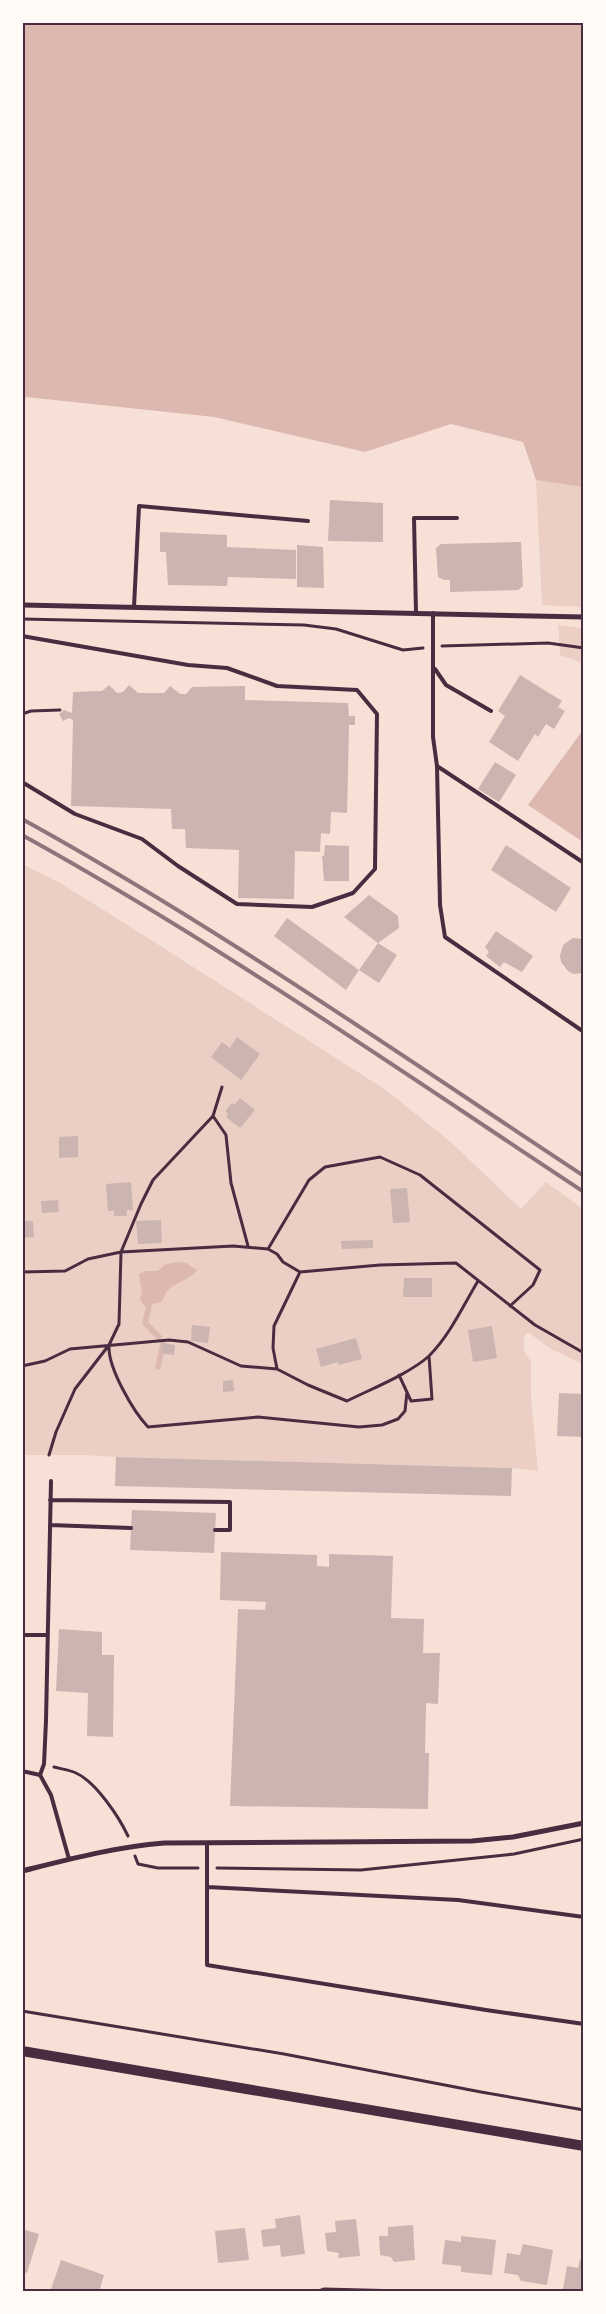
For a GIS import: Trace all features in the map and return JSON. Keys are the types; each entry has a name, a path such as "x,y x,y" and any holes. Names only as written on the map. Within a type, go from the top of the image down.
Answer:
{"main road":[{"path":"22,2051 584,2146"}],"street":[{"path":"22,605 584,616"},
{"path":"22,1871 130,1846 207,1843 472,1841 513,1837 584,1823"},
{"path":"318,2292 324,2290 403,2292"}],"lane":[{"path":"134,607 139,506 308,521"},
{"path":"416,613 414,518 457,518"},
{"path":"434,614 433,736 437,766 440,905 445,937 584,1032"},
{"path":"22,636 188,666 227,668 277,686 357,690 377,714 375,869 354,893 312,906 237,904 142,840 75,814 22,782"},
{"path":"435,669 446,685 491,712"},
{"path":"437,766 584,863"},
{"path":"51,1481 44,1756 40,1775 51,1795 69,1859"},
{"path":"50,1500 230,1502 230,1530 215,1530"},
{"path":"50,1525 131,1528"},
{"path":"22,1635 48,1636"},
{"path":"22,1771 40,1775"},
{"path":"207,1843 207,1965 584,2024"},
{"path":"207,1887 458,1900 584,1917"}],"path":[{"path":"22,619 304,625 336,629 403,650 434,647 548,643 584,648"},
{"path":"22,714 31,711 60,710"},
{"path":"49,1455 56,1432 75,1389 110,1345 119,1324 121,1252 152,1180 213,1116 222,1087"},
{"path":"213,1116 226,1135 232,1183 248,1246"},
{"path":"268,1249 309,1180 325,1166 380,1157 420,1175 540,1270 533,1285 510,1306"},
{"path":"22,1272 64,1271 88,1259 121,1252 248,1246 268,1249 277,1254 283,1262 300,1272 380,1265 456,1263 535,1325 584,1353"},
{"path":"277,1369 273,1348 274,1326 300,1272"},
{"path":"22,1366 44,1361 70,1349 169,1340 188,1342 241,1366 277,1369 308,1385 347,1401 399,1375 429,1355 451,1328 478,1281"},
{"path":"110,1345 109,1354 124,1394 137,1415 148,1427 258,1417 359,1427 382,1425 398,1419 406,1411 407,1392"},
{"path":"399,1375 411,1400 432,1399 429,1355"},
{"path":"22,2011 284,2054 584,2110"}],"shaded area":[{"path":"23,22 583,23 583,487 536,480 523,442 451,424 365,452 214,417 26,397 23,404"},
{"path":"536,480 583,487 583,607 542,605"},
{"path":"558,625 583,628 583,663 560,655"},
{"path":"583,730 583,842 528,805"},
{"path":"22,864 57,881 104,910 386,1090 452,1143 521,1209 546,1182 583,1209 583,1364 551,1349 528,1332 524,1337 524,1351 531,1362 531,1396 538,1471 512,1468 84,1455 23,1455"},
{"path":"176,1262 186,1263 197,1270 170,1288 161,1302 144,1306 140,1299 142,1293 139,1274 146,1271 158,1271 164,1265"}],"building":[{"path":"330,500 383,503 383,542 328,541"},
{"path":"160,532 227,535 227,547 296,550 296,579 228,577 227,586 168,585 166,552 160,552"},
{"path":"521,542 523,586 518,590 450,592 450,580 438,577 436,548 441,544"},
{"path":"297,545 323,547 324,588 297,587"},
{"path":"520,675 562,701 558,707 565,711 554,729 546,724 538,737 535,734 518,761 489,742 505,716 498,711"},
{"path":"109,685 117,693 123,692 129,685 138,693 164,693 170,686 180,694 186,694 192,687 245,686 245,700 348,703 349,716 355,716 355,725 349,725 347,813 331,812 330,834 321,833 320,852 295,851 294,899 238,898 239,850 186,848 185,829 172,829 171,809 71,806 73,720 69,718 63,721 59,714 64,710 72,713 73,692 102,691"},
{"path":"495,762 516,775 499,802 478,789"},
{"path":"325,845 349,846 349,881 324,881 322,856 324,856"},
{"path":"506,845 571,888 556,912 491,870"},
{"path":"369,895 398,916 399,928 378,943 344,917"},
{"path":"287,918 359,970 346,990 274,936"},
{"path":"496,931 533,956 522,972 504,962 500,967 486,956 489,952 485,947"},
{"path":"573,938 584,939 584,973 573,974 561,962 560,956 563,945"},
{"path":"378,943 397,955 379,983 359,970"},
{"path":"237,1037 260,1054 241,1080 211,1057 222,1042 230,1048"},
{"path":"240,1098 255,1110 240,1128 226,1117 228,1113 225,1111"},
{"path":"78,1136 78,1157 59,1158 59,1137"},
{"path":"131,1182 133,1210 127,1210 127,1216 114,1216 114,1211 108,1211 106,1184"},
{"path":"407,1188 410,1222 393,1223 390,1189"},
{"path":"58,1200 59,1212 42,1213 41,1201"},
{"path":"161,1220 162,1243 138,1244 136,1221"},
{"path":"22,1221 33,1221 34,1237 22,1238"},
{"path":"373,1240 373,1248 342,1249 341,1241"},
{"path":"404,1278 432,1278 432,1297 403,1297"},
{"path":"192,1325 210,1327 208,1343 191,1341"},
{"path":"492,1326 497,1358 473,1362 468,1330"},
{"path":"356,1338 362,1359 338,1365 338,1362 321,1367 316,1349"},
{"path":"163,1343 175,1345 174,1355 161,1353"},
{"path":"233,1380 234,1391 223,1392 223,1381"},
{"path":"559,1393 584,1394 584,1437 557,1436"},
{"path":"116,1457 512,1468 511,1496 115,1486"},
{"path":"132,1510 216,1513 214,1553 130,1550"},
{"path":"221,1552 317,1555 317,1566 329,1567 329,1554 393,1556 391,1618 424,1619 423,1653 440,1653 438,1704 426,1703 425,1753 429,1753 428,1809 230,1806 238,1609 265,1610 266,1602 220,1600"},
{"path":"59,1629 102,1632 102,1655 114,1655 113,1737 87,1736 88,1693 56,1691"},
{"path":"300,2215 305,2254 281,2257 280,2245 263,2247 261,2230 276,2228 275,2219"},
{"path":"356,2219 360,2256 338,2258 339,2253 327,2251 325,2233 336,2232 335,2221"},
{"path":"413,2225 415,2260 394,2262 391,2257 380,2255 379,2236 388,2236 388,2227"},
{"path":"245,2228 249,2260 218,2263 215,2231"},
{"path":"22,2229 39,2234 27,2273 22,2271"},
{"path":"461,2236 496,2240 492,2275 461,2272 461,2266 442,2264 445,2240 461,2242"},
{"path":"523,2244 553,2250 547,2285 521,2281 518,2275 504,2273 507,2253 520,2255"},
{"path":"580,2259 584,2260 584,2292 563,2289 567,2266 578,2268"},
{"path":"61,2260 104,2275 99,2292 50,2292"}],"waterway":[{"path":"149,1306 145,1323 159,1337"},
{"path":"158,1367 163,1343"}],"railway":[{"path":"22,819 166,903 236,947 584,1176"},
{"path":"22,835 166,919 236,963 584,1192"}]}
